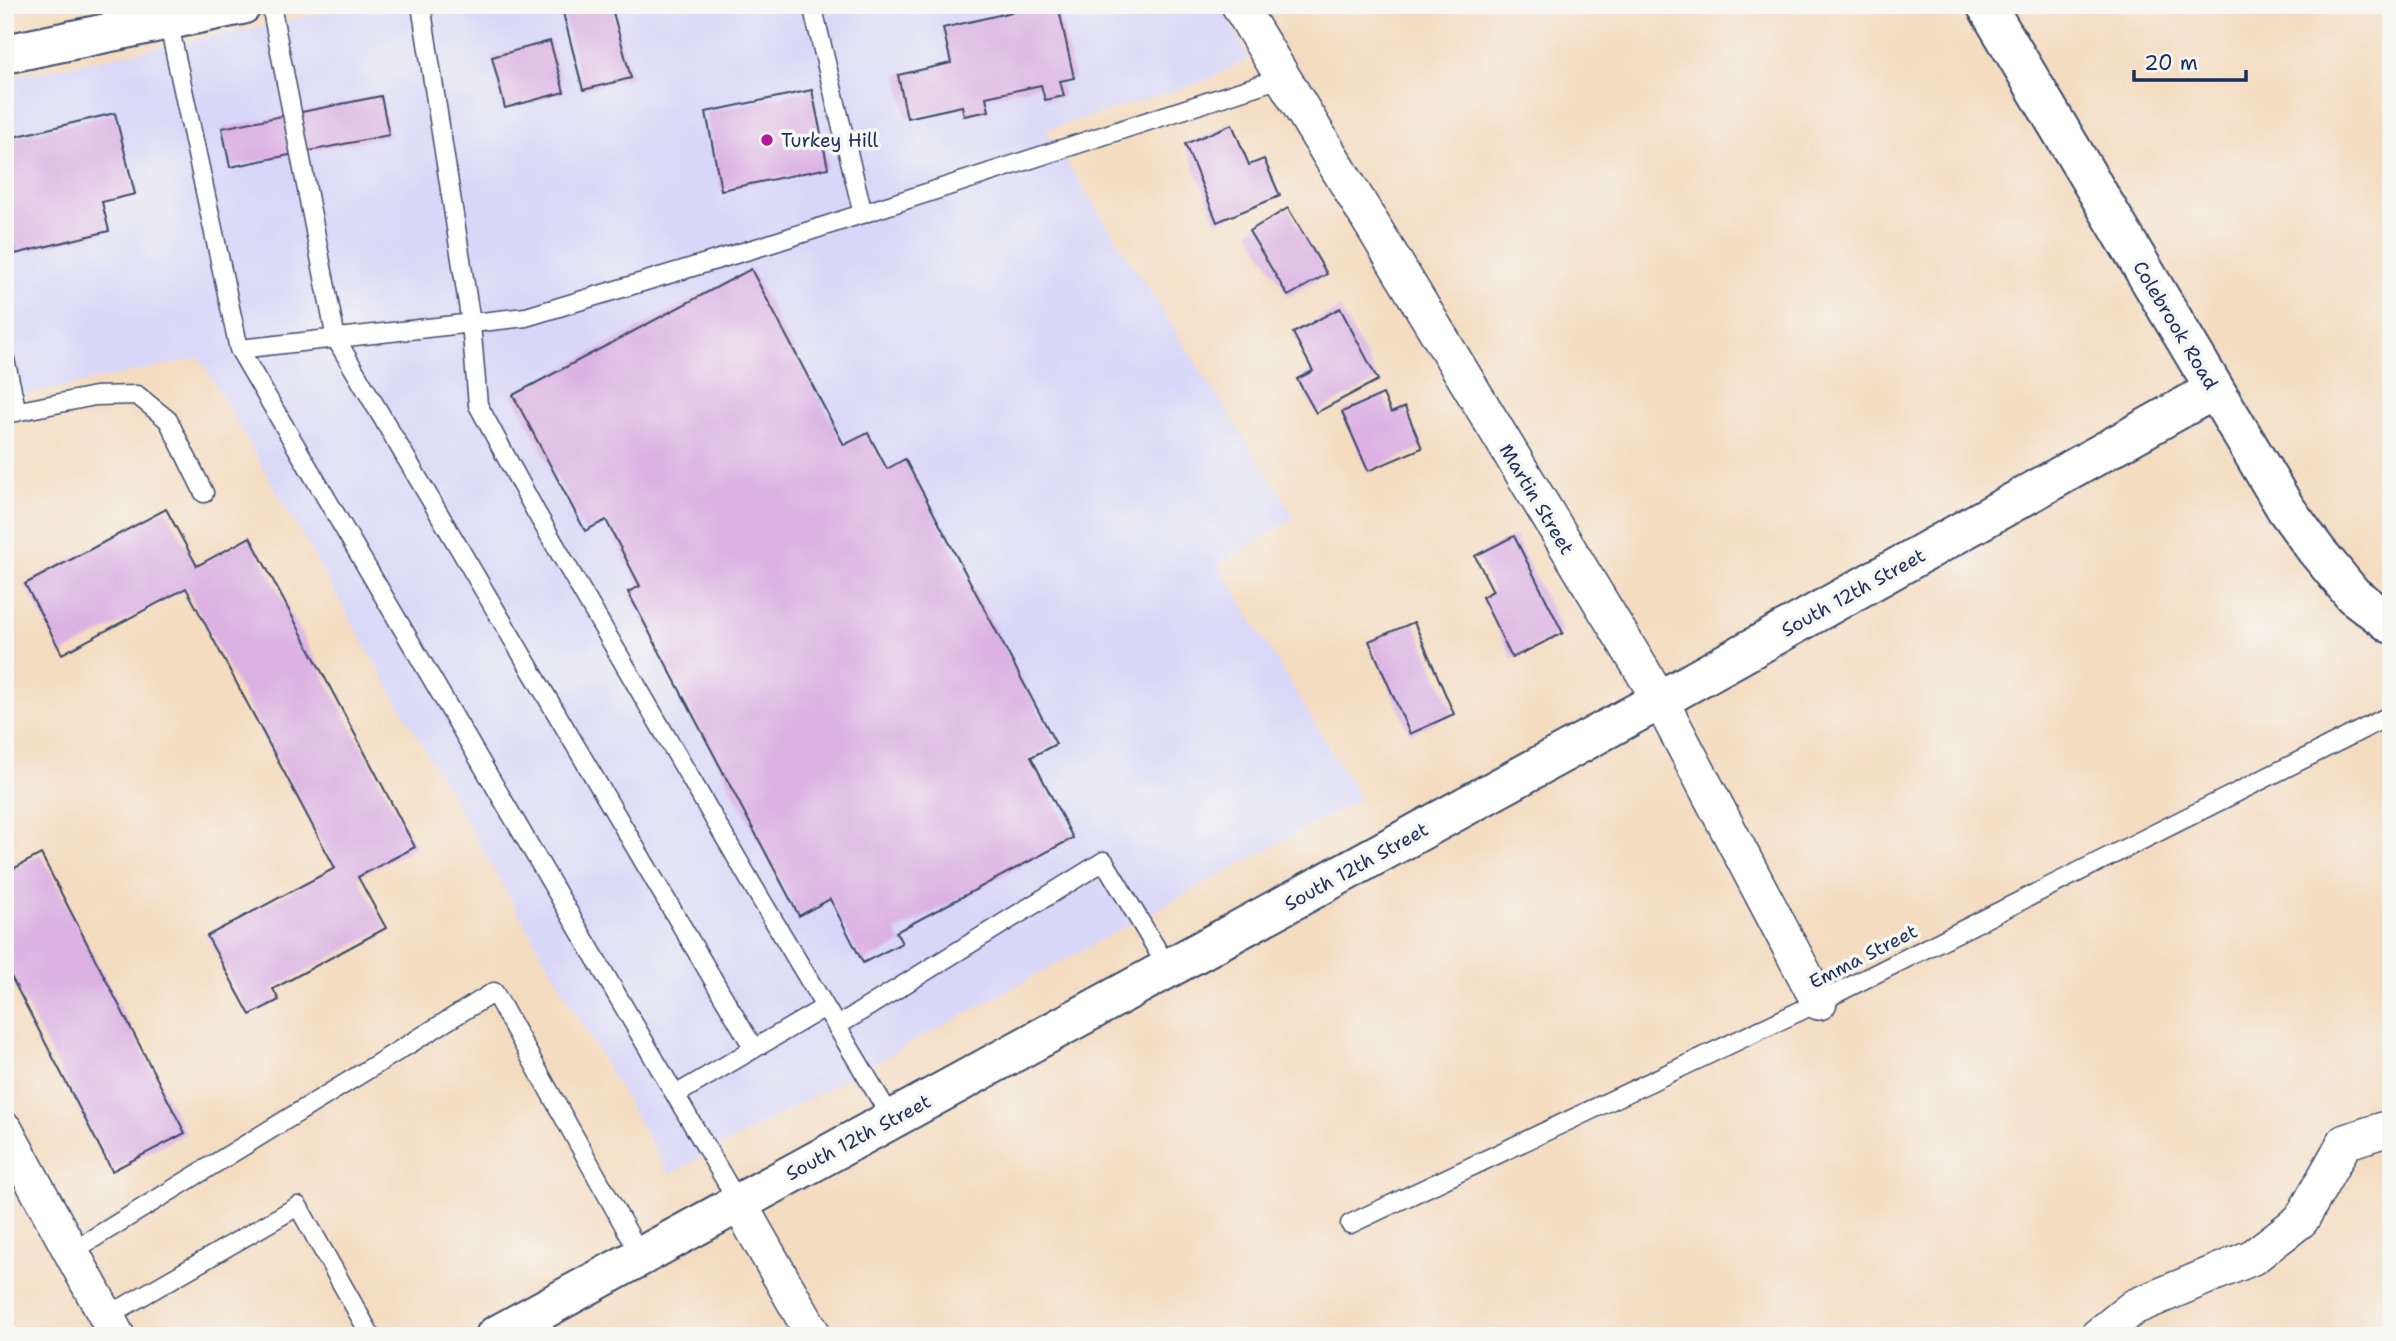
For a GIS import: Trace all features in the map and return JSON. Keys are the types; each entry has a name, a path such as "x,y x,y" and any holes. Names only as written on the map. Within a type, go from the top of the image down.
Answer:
{"main road":[{"path":"5,54 242,5"},
{"name":"Colebrook Road","path":"1986,5 2286,509 2353,595 2391,624"},
{"name":"South 12th Street","path":"495,1336 1660,700 2214,390"}],"street":[{"name":"Martin Street","path":"1239,5 1660,700 1819,1002"},
{"path":"5,1130 111,1326"},
{"path":"2098,1336 2134,1307 2253,1257 2301,1220 2345,1142 2383,1130 2391,1131"},
{"path":"738,1202 814,1336"}],"lane":[{"path":"271,5 336,339 754,1049"},
{"path":"421,5 471,323 478,405 551,538 892,1119"},
{"path":"812,5 863,214"},
{"path":"168,20 239,349 738,1202"},
{"path":"239,349 526,317 863,214 1281,78"},
{"path":"5,359 11,413 95,396 137,395 168,420 204,493"},
{"name":"Emma Street","path":"1350,1224 1819,1002 2391,715"},
{"path":"836,1026 1104,860 1168,968"},
{"path":"71,1252 494,992 641,1256"},
{"path":"677,1094 825,1007"},
{"path":"111,1326 298,1206 371,1336"}],"shaded area":[{"path":"363,5 1220,5 1249,58 1205,81 1046,130 1295,517 1219,565 1360,799 669,1175 200,358 5,399 5,79"}],"building":[{"path":"561,5 611,5 631,78 583,90"},
{"path":"1042,5 1058,5 1074,78 1060,81 1064,96 1045,100 1041,85 986,97 989,111 964,116 962,106 907,118 898,75 951,63 943,28"},
{"path":"550,41 564,92 505,108 492,57"},
{"name":"Turkey Hill","path":"812,90 828,168 721,190 706,112"},
{"path":"381,96 389,135 230,167 222,128"},
{"path":"115,113 135,194 102,202 109,231 15,254 5,212 5,139"},
{"path":"1232,124 1249,165 1264,159 1280,196 1217,222 1185,144"},
{"path":"1288,208 1327,274 1288,296 1249,231"},
{"path":"751,269 844,445 868,433 887,469 905,459 1056,744 1031,757 1073,838 896,932 902,943 863,963 830,899 799,916 628,592 640,586 606,520 585,531 513,395"},
{"path":"1340,308 1378,380 1316,413 1297,379 1313,371 1293,333"},
{"path":"1383,394 1391,413 1405,407 1422,448 1368,471 1342,412"},
{"path":"166,509 197,566 250,537 415,847 358,877 386,928 273,989 279,1000 250,1015 207,936 335,868 186,588 62,654 25,584"},
{"path":"1514,536 1563,633 1512,658 1482,597 1493,591 1475,556"},
{"path":"1414,622 1454,714 1410,734 1369,641"},
{"path":"41,854 185,1133 112,1171 5,965 5,873"}],"place":[{"name":"Turkey Hill","path":"767,140"}]}
